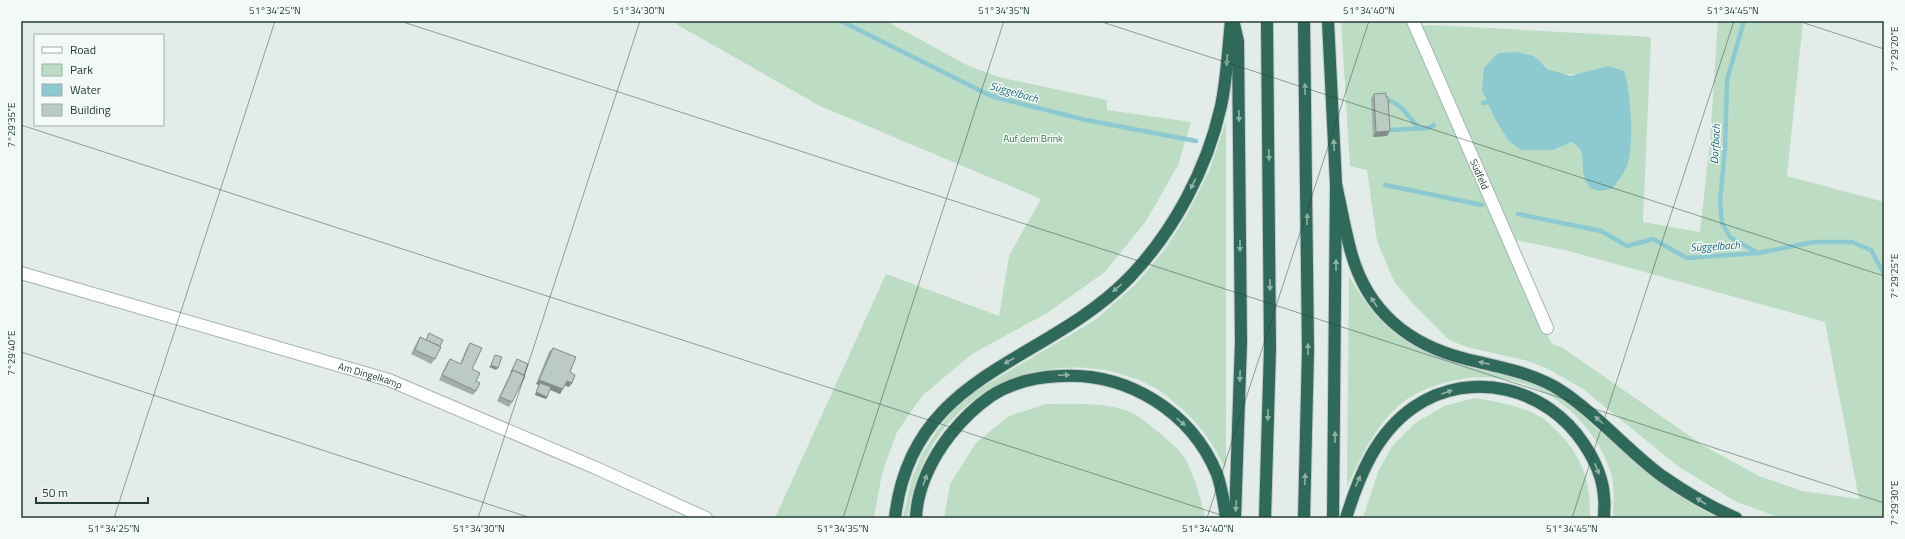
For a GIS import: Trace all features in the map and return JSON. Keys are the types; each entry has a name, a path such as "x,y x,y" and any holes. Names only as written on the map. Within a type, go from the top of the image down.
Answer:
{"highway":[{"path":"895,518 901,482 911,458 925,433 942,410 961,393 982,378 1082,316 1103,300 1128,278 1152,251 1171,224 1201,169 1212,138 1221,106 1226,80 1233,21"},
{"path":"1233,21 1238,41 1241,342 1235,518"},
{"path":"1265,518 1270,348 1267,21"},
{"path":"1304,21 1308,342 1304,518"},
{"path":"1328,21 1336,184 1333,518"},
{"path":"1336,184 1351,252 1358,272 1378,307 1393,324 1411,338 1431,348 1455,356 1522,373 1562,391 1581,405 1662,475 1710,507 1736,518"},
{"path":"916,518 924,479 938,450 964,418 992,395 1023,382 1051,376 1076,375 1104,378 1132,387 1165,408 1187,426 1202,447 1217,474 1226,518"},
{"path":"1346,518 1354,490 1369,458 1398,420 1415,407 1434,397 1454,390 1475,387 1508,390 1534,398 1557,412 1577,433 1591,454 1599,473 1604,496 1604,518"}],"street":[{"name":"Südfeld","path":"1413,21 1547,328"},
{"name":"Am Dingelkamp","path":"21,273 389,380 596,468 706,518"}],"green space":[{"name":"Auf dem Brink","path":"678,21 886,21 967,65 998,77 1107,100 1107,110 1191,122 1178,165 1146,221 1105,272 1047,313 972,354 922,396 897,432 882,473 874,518 775,518 886,274 999,316 1009,256 1041,199 820,106 676,24"},
{"path":"1341,21 1408,21 1410,27 1433,25 1651,37 1643,222 1700,232 1710,141 1718,21 1803,21 1787,176 1884,202 1884,518 1780,518 1735,501 1679,467 1583,389 1548,369 1528,361 1467,347 1449,340 1413,304 1394,281 1377,241 1367,170 1350,166","holes":["1534,56 1546,67 1558,73 1578,74 1587,72 1584,176 1581,153 1572,142 1553,150","1489,198 1499,200 1515,240 1565,250 1825,322 1859,499 1802,491 1759,476 1704,446 1563,348 1552,344 1535,313"]},
{"path":"1226,121 1226,470 1216,450 1192,418 1159,390 1126,375 1092,368 1057,368 1023,375 992,389 964,408 940,434 922,466 913,491 908,518 903,518 911,481 922,454 938,429 956,408 979,389 1095,320 1135,285 1166,248 1189,211 1210,169"},
{"path":"1349,276 1361,296 1374,313 1402,339 1437,357 1525,381 1543,388 1574,409 1661,483 1689,502 1718,518 1613,518 1613,489 1611,473 1600,448 1585,426 1567,408 1546,394 1522,383 1497,378 1471,378 1444,383 1433,386 1403,402 1393,411 1377,431 1347,487"},
{"path":"1475,398 1527,410 1543,418 1565,439 1578,459 1587,481 1590,518 1363,518 1378,472 1392,446 1414,424 1444,406"},
{"path":"1046,404 1087,404 1108,406 1128,411 1142,419 1160,433 1186,460 1202,503 1205,518 944,518 950,484 976,443 1009,416"}],"water":[{"path":"1516,52 1534,56 1548,69 1570,76 1608,66 1624,71 1631,117 1630,153 1625,170 1612,189 1599,191 1590,188 1584,176 1582,154 1577,146 1572,142 1553,150 1521,150 1508,140 1494,117 1482,90 1484,68 1498,53"}],"building":[{"path":"1386,93 1386,97 1388,97 1390,131 1376,132 1374,94"},
{"path":"429,333 443,340 440,346 426,340"},
{"path":"420,337 441,347 435,359 415,350"},
{"path":"470,343 482,348 472,369 480,373 476,381 480,383 476,391 442,375 450,359 461,364"},
{"path":"553,348 576,357 570,372 575,375 572,383 567,381 563,389 539,380"},
{"path":"495,355 502,357 498,368 491,365"},
{"path":"517,359 528,364 524,375 513,370 511,372"},
{"path":"513,370 525,376 512,402 500,397"},
{"path":"540,383 551,387 547,397 536,392"}],"waterway":[{"name":"Süggelbach","path":"841,21 991,96 1086,120 1196,141"},
{"name":"Dorfbach","path":"1744,21 1727,80 1725,149 1720,201 1722,223 1730,237 1758,253"},
{"path":"1382,100 1394,102 1407,114 1419,129"},
{"path":"1483,103 1493,101"},
{"path":"1391,130 1428,128 1434,125"},
{"name":"Süggelbach","path":"1385,185 1482,205"},
{"name":"Süggelbach","path":"1518,214 1601,231 1627,246 1653,239 1687,258 1758,253 1814,242 1852,242 1871,250 1884,274"}]}
